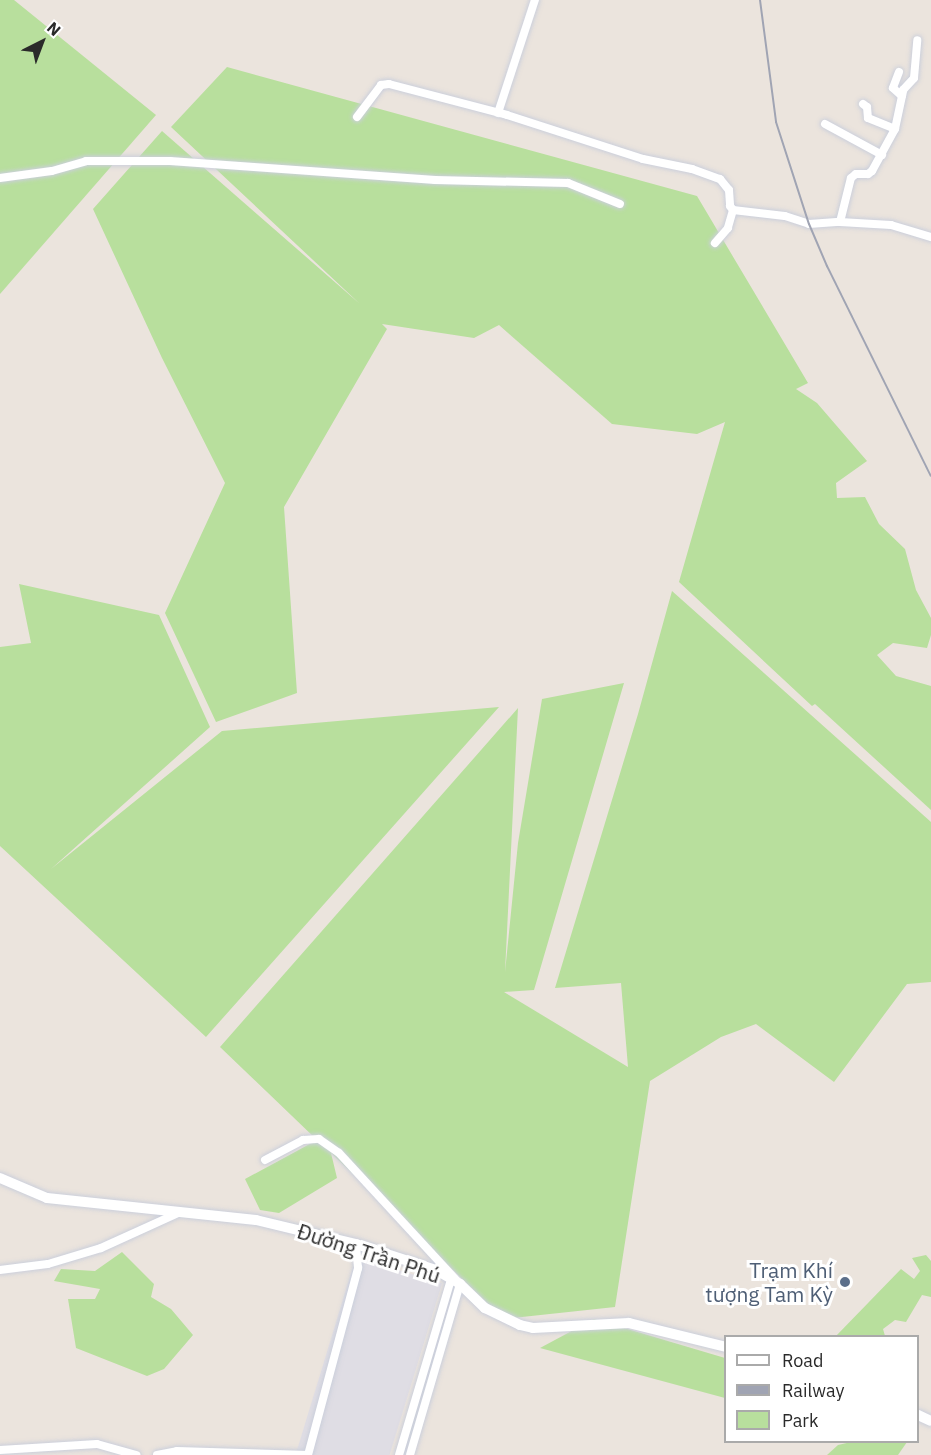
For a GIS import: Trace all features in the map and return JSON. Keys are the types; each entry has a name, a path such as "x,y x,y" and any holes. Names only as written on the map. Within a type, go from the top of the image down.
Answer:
{"main road":[{"name":"Đường Trần Phú","path":"0,1178 47,1198 256,1220 356,1244 436,1270 456,1282 485,1308 520,1325 532,1328 629,1323 724,1347"}],"street":[{"path":"498,113 535,0"},
{"path":"840,222 851,178 856,174 867,174 872,171 895,129 905,87 914,78 917,40"},
{"path":"898,72 893,88 902,96"},
{"path":"357,117 384,83 498,113 643,159 692,169 720,179 728,186 730,206 733,210 728,228 715,243"},
{"path":"863,104 867,107 868,118 895,129"},
{"path":"825,124 882,155"},
{"path":"0,178 52,171 86,161 171,161 435,180 568,183 620,204"},
{"path":"733,210 785,216 809,224 840,222 891,225 931,237"},
{"path":"266,1160 303,1140 319,1139 339,1153 456,1282"},
{"path":"0,1270 48,1264 101,1248 178,1213"},
{"path":"157,1455 177,1451 308,1455 358,1268 356,1244"},
{"path":"399,1455 456,1282"},
{"path":"410,1455 456,1282"},
{"path":"0,1450 97,1444 136,1455"}],"shaded area":[{"path":"356,1257 442,1283 390,1455 295,1455"}],"green space":[{"path":"0,0 14,0 156,115 0,294"},
{"path":"227,67 697,196 808,383 796,389 817,403 867,461 836,483 837,498 865,497 879,524 905,549 916,590 931,618 931,635 927,648 893,643 877,655 896,676 931,686 931,810 815,704 812,706 679,582 725,422 697,434 612,424 499,325 474,338 382,324 387,329 284,507 297,693 216,722 165,613 225,483 162,358 93,209 162,131 360,304 171,127"},
{"path":"19,584 159,615 210,727 51,869 222,731 499,707 206,1037 0,846 0,647 31,643"},
{"path":"672,591 931,822 931,982 907,984 834,1082 756,1024 721,1037 650,1081 615,1307 504,1319 331,1153 337,1178 279,1213 260,1210 245,1179 317,1140 220,1047 518,708 505,972 518,843 542,699 624,683 534,990 504,992 628,1067 621,983 555,988 638,714"},
{"path":"122,1252 154,1284 151,1297 171,1309 193,1335 164,1369 147,1376 76,1348 68,1299 95,1299 100,1289 54,1281 61,1269 95,1271"},
{"path":"926,1255 931,1261 931,1297 922,1295 906,1322 895,1320 883,1329 885,1335 837,1335 901,1269 914,1279 920,1271 912,1258"},
{"path":"594,1319 724,1358 724,1398 540,1348"},
{"path":"906,1443 898,1455 827,1455 838,1445"}],"railway":[{"path":"760,0 776,122 809,224 827,266 931,476"}],"place":[{"name":"Trạm Khí tượng Tam Kỳ","path":"845,1282"}]}
